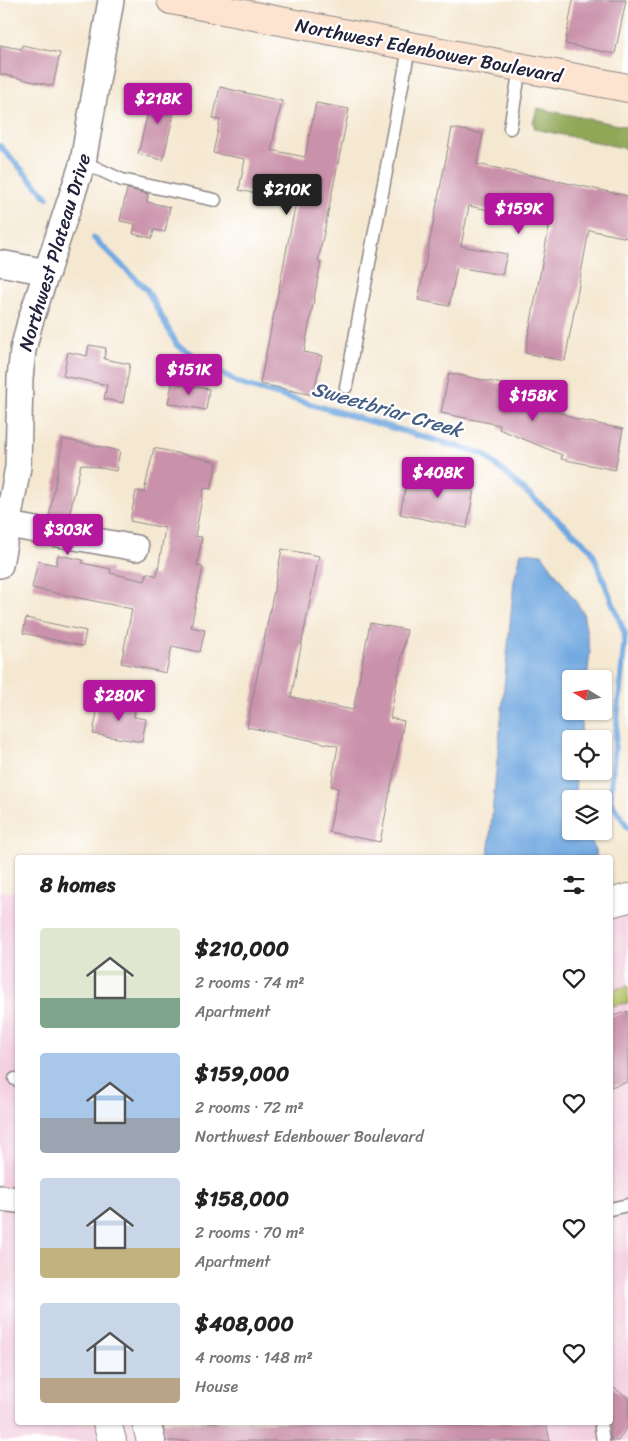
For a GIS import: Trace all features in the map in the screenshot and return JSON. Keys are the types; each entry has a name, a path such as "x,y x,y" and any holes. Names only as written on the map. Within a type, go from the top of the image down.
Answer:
{"main road":[{"name":"Northwest Edenbower Boulevard","path":"171,0 409,48 628,88"}],"street":[{"name":"Northwest Plateau Drive","path":"0,565 6,520 18,467 10,390 30,322 83,162 111,0"},
{"path":"0,263 47,272"},
{"path":"6,520 136,548"},
{"path":"613,902 628,898"},
{"path":"0,1198 15,1200"},
{"path":"108,1425 112,1441"},
{"path":"147,1425 151,1441"}],"lane":[{"path":"346,387 409,48"},
{"path":"510,128 520,68"},
{"path":"83,162 122,180 215,200"},
{"path":"613,1209 627,1208"},
{"path":"601,1428 603,1441"}],"shaded area":[{"path":"0,890 15,892 15,1425 613,1425 613,917 628,914 628,1441 0,1441"}],"green space":[{"path":"537,108 628,127 628,149 535,129 533,123"},
{"path":"628,986 628,1003 613,1006 613,989"}],"water":[{"path":"521,552 542,554 583,612 590,652 588,670 562,670 562,720 582,720 581,730 562,730 562,780 576,780 575,790 562,790 562,840 590,840 596,855 488,855 514,581"}],"building":[{"path":"573,0 626,0 615,54 565,44"},
{"path":"0,45 21,49 22,45 60,53 53,86 0,74"},
{"path":"220,87 282,101 271,150 305,157 316,103 349,109 318,262 321,262 304,352 322,356 313,395 260,384 296,202 239,190 245,159 213,153 220,120 213,119"},
{"path":"153,91 178,96 163,160 138,154"},
{"path":"452,128 483,134 477,164 628,196 628,238 589,230 565,361 525,353 550,222 469,206 461,246 507,254 502,275 457,267 449,306 418,300"},
{"path":"127,189 148,194 147,202 170,207 165,232 154,230 152,238 133,234 135,224 120,221"},
{"path":"89,345 106,348 104,359 130,364 123,403 104,399 107,385 63,376 68,352 87,356"},
{"path":"449,373 502,384 501,388 578,420 623,429 615,470 561,459 562,455 499,429 500,425 441,413"},
{"path":"172,383 209,389 206,410 168,403"},
{"path":"63,439 120,451 116,471 81,464 68,521 49,518"},
{"path":"154,448 217,462 211,489 204,488 195,536 202,537 197,566 203,567 191,627 205,630 200,652 172,646 166,673 121,663 132,609 32,588 38,561 56,565 58,555 83,560 82,563 111,569 110,573 145,581 147,573 157,576 165,528 130,521 136,491 144,492"},
{"path":"409,470 475,484 467,528 400,514"},
{"path":"282,549 319,556 291,697 353,710 370,623 407,630 390,718 404,721 380,842 329,832 338,788 331,786 338,746 247,727"},
{"path":"26,618 86,631 83,646 23,633"},
{"path":"99,701 135,708 134,717 146,719 142,742 93,734"},
{"path":"628,1011 628,1082 613,1086 613,1016"},
{"path":"613,1388 628,1397 628,1425 618,1441 611,1441"},
{"path":"163,1425 547,1425 550,1441 166,1441"}],"waterway":[{"name":"Sweetbriar Creek","path":"0,146 47,197"},
{"name":"Sweetbriar Creek","path":"94,238 147,290 177,345 238,383 483,454 591,549 625,634 610,800 628,828"}]}
